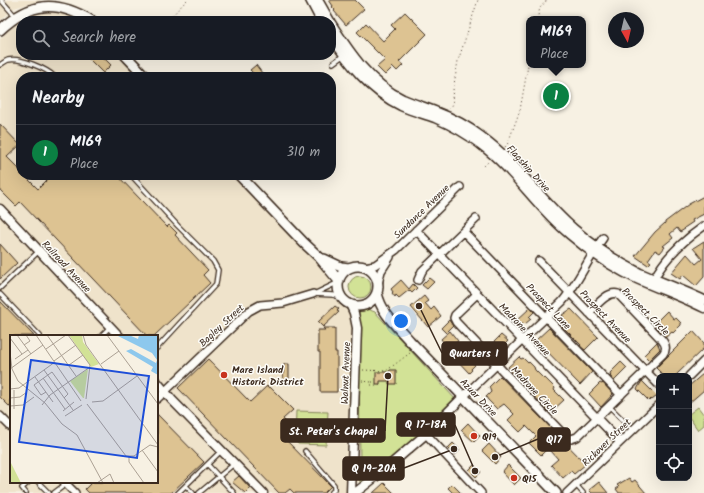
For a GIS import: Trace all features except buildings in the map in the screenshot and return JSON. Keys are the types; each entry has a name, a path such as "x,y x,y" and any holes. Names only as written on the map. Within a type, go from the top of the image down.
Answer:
{"main road":[{"path":"0,30 15,16 32,5 49,0 66,2 87,16"},
{"path":"130,60 141,72"},
{"path":"245,180 304,243 320,257 339,281"},
{"path":"320,257 336,265 349,268 365,267 373,272 378,288 372,301 358,306 350,304 342,297 339,289 339,281 341,276 349,268"},
{"name":"Azuar Drive","path":"378,288 380,303 387,316 556,493"},
{"name":"Azuar Drive","path":"364,305 374,308 387,316"}],"street":[{"path":"310,0 318,16"},
{"name":"Flagship Drive","path":"318,0 327,16"},
{"name":"Flagship Drive","path":"336,30 360,64 376,81 396,95 447,116 484,138 511,162 541,198 595,250 654,279 703,299"},
{"name":"Flagship Drive","path":"336,43 365,81 385,97 401,106 435,118 471,137 489,151 511,172 548,215 566,231 636,279 704,308"},
{"name":"Sundance Avenue","path":"378,288 381,271 396,250 460,188"},
{"name":"Railroad Avenue","path":"0,209 118,335"},
{"path":"418,280 422,271 476,220"},
{"path":"654,279 664,263 678,246 704,226"},
{"name":"Madrone Avenue","path":"416,230 620,442"},
{"name":"Prospect Lane","path":"464,232 621,395"},
{"path":"355,493 426,434 562,302 603,238"},
{"name":"Sundance Avenue","path":"365,267 375,265 396,250"},
{"name":"Prospect Avenue","path":"539,261 656,383"},
{"name":"Prospect Circle","path":"589,313 608,296 614,293 620,296 646,323 664,343 666,349 663,354 596,418"},
{"name":"Bagley Street","path":"158,398 250,311 260,305 283,302 313,294"},
{"name":"Madrone Circle","path":"477,294 455,315 455,320 568,438 571,439 577,437 596,418"},
{"name":"Walnut Avenue","path":"350,304 354,313 357,328 351,493"},
{"path":"692,373 704,361"},
{"path":"158,383 263,493"},
{"name":"Rickover Street","path":"567,493 656,408"},
{"path":"0,416 10,425"},
{"path":"426,434 479,492"},
{"path":"66,483 75,493"}],"lane":[{"path":"1,0 15,16"},
{"path":"333,63 344,55"},
{"path":"0,65 8,60 16,59"},
{"path":"19,60 42,68 48,72"},
{"path":"136,180 213,261 218,270 216,284 158,347"},
{"path":"0,288 39,251"},
{"name":"Bagley Street","path":"313,294 339,281"},
{"path":"0,294 39,335"},
{"name":"Bagley Street","path":"313,294 342,297"},
{"path":"102,335 110,327"},
{"path":"609,406 633,430"},
{"path":"178,493 222,450"},
{"path":"305,451 334,485 334,490 331,493"},
{"path":"208,464 234,493"},
{"path":"199,493 235,464"},
{"path":"26,493 22,488 28,483"},
{"path":"39,483 49,493"},
{"path":"54,493 66,483"},
{"path":"576,485 583,493"},
{"path":"186,486 193,493"}],"path":[{"path":"172,16 187,0"},
{"path":"453,104 452,96 458,61 478,0"},
{"path":"538,16 540,8 547,0"},
{"path":"508,143 520,110 528,68"},
{"path":"386,371 410,353"},
{"path":"362,370 390,371"},
{"path":"362,382 376,382"},
{"path":"371,382 371,385 380,385"}],"shaded area":[{"path":"0,0 42,0 14,8 0,21"},
{"path":"50,7 78,16 25,16"},
{"path":"16,23 16,60 121,60 123,62 130,60 141,72 16,72 16,180 245,180 336,270 329,284 332,298 342,302 350,310 359,310 360,482 347,483 346,493 0,493 0,39"}],"green space":[{"path":"356,276 364,276 371,283 371,291 364,298 356,298 349,291 349,283"},
{"path":"367,309 375,312 457,401 436,423 365,483 360,482 359,310"},
{"path":"698,407 704,415 704,425 698,430 692,421 692,412"},
{"path":"296,411 328,412 326,445 298,444 295,440"}],"place":[{"name":"M169","path":"556,96"},
{"name":"Quarters I","path":"419,306"},
{"name":"Mare Island Historic District","path":"224,375"},
{"name":"St. Peter's Chapel","path":"388,376"},
{"name":"Q19","path":"474,436"},
{"name":"Q 19-20A","path":"454,449"},
{"name":"Q17","path":"495,457"},
{"name":"Q 17-18A","path":"475,471"},
{"name":"Q15","path":"514,478"}]}
